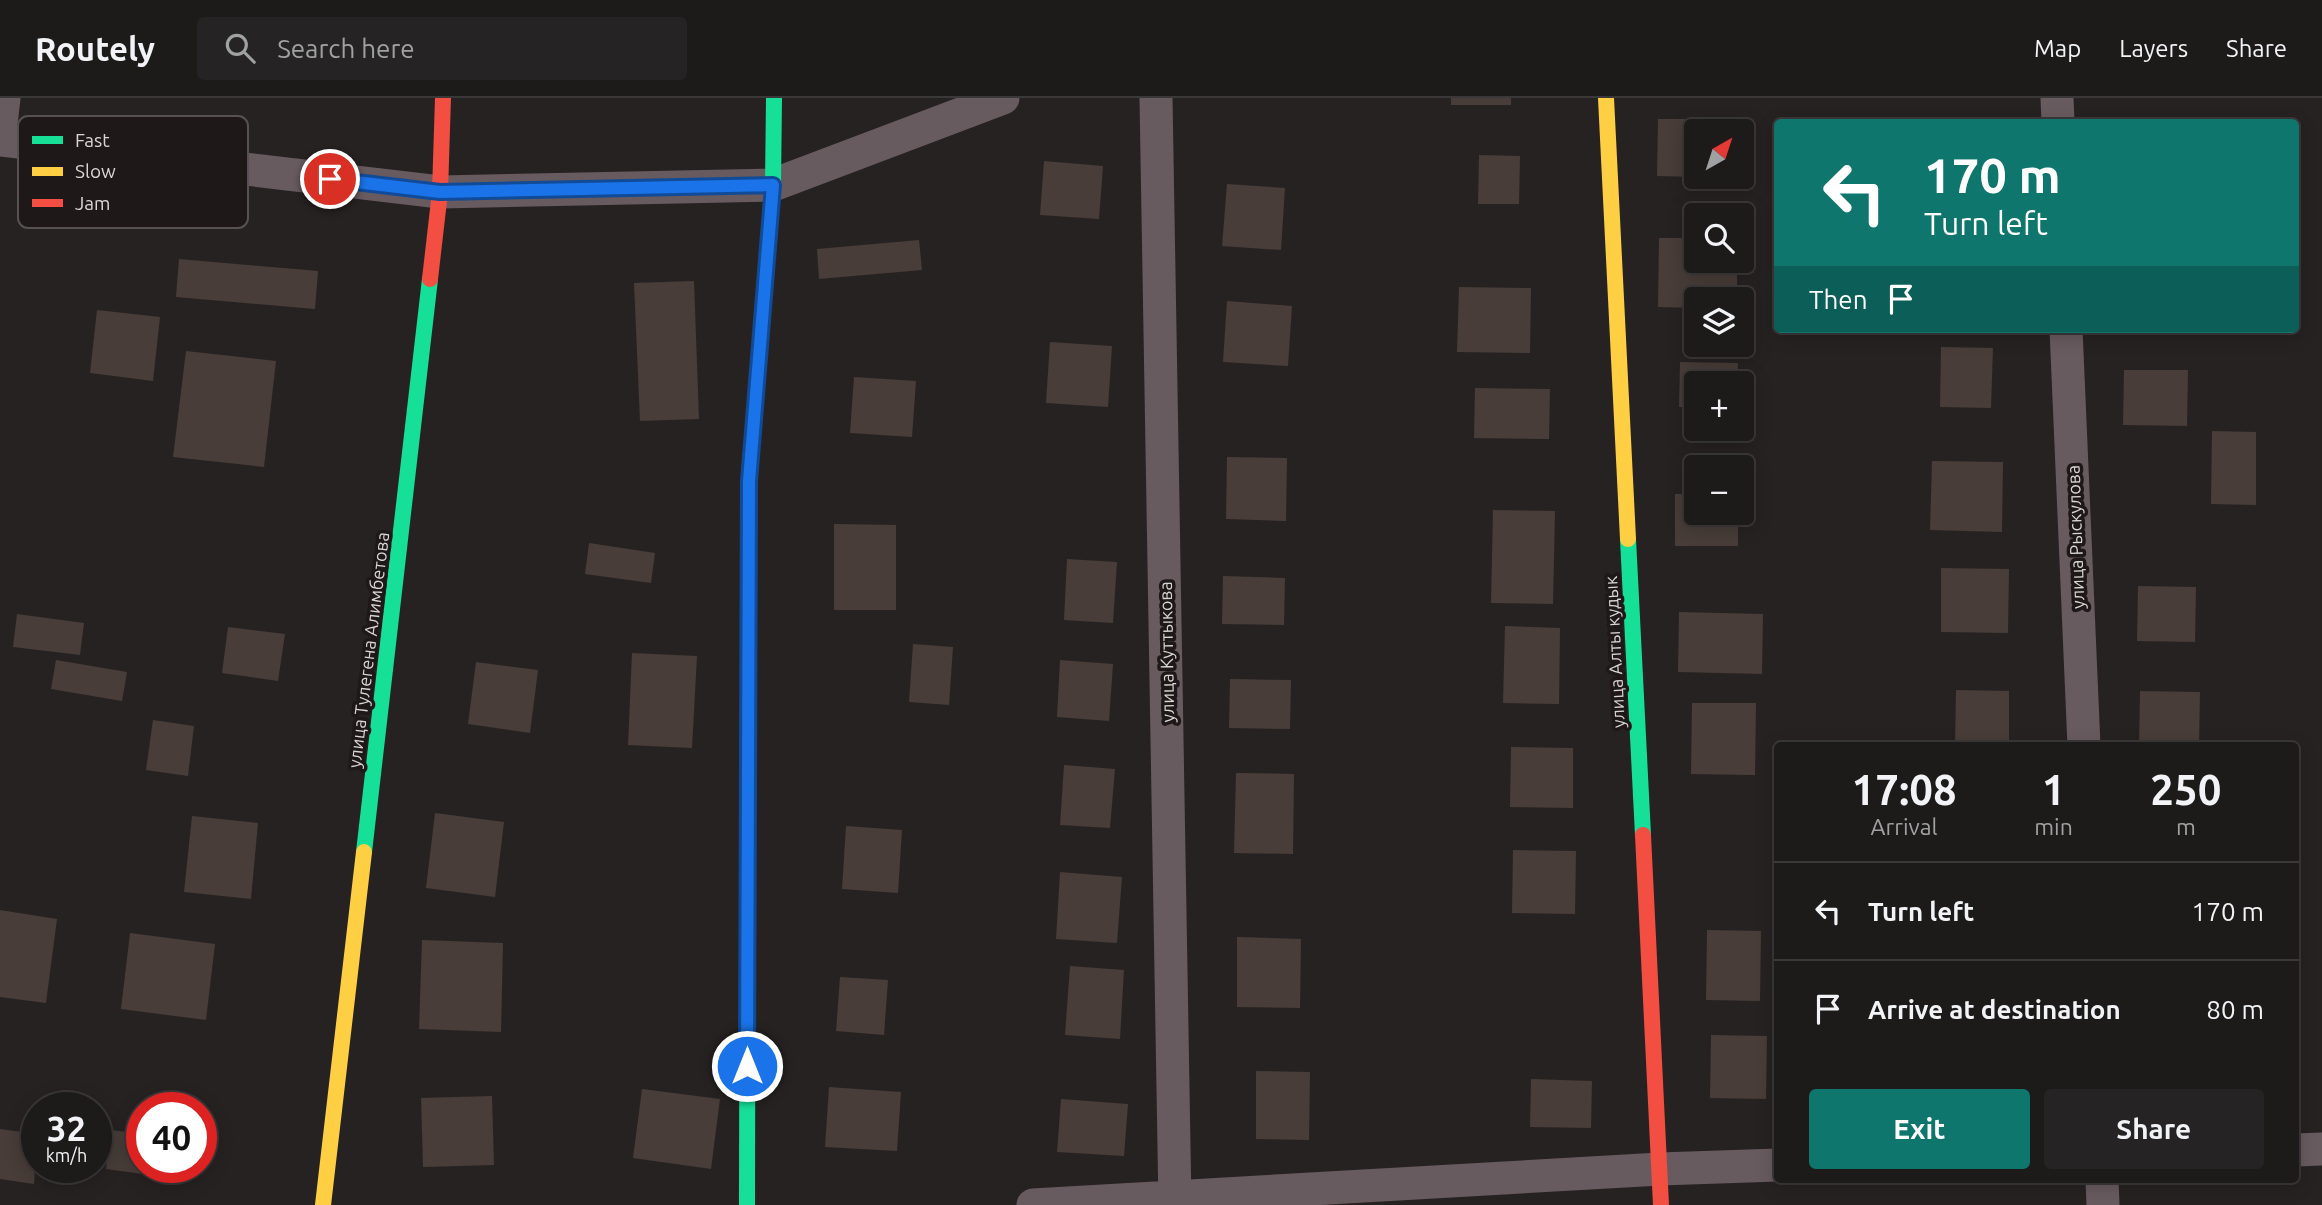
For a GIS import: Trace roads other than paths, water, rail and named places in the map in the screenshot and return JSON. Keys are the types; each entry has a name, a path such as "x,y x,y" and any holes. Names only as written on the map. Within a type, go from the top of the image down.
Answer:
{"street":[{"path":"0,133 4,98"},
{"name":"улица Тулегена Алимбетова","path":"323,1205 440,192 443,98"},
{"path":"747,1205 749,481 773,185 774,98"},
{"path":"248,169 440,192 773,185 1003,98"},
{"name":"улица Куттыкова","path":"1156,98 1175,1201"},
{"name":"улица Алты кудык","path":"1606,98 1661,1205"},
{"path":"2057,98 2058,119"},
{"path":"0,140 18,142"},
{"name":"улица Рыскулова","path":"2066,333 2084,742"},
{"path":"2299,1150 2322,1149"},
{"path":"1033,1205 1175,1201 1660,1169 1774,1166"},
{"path":"2102,1183 2103,1205"}]}
